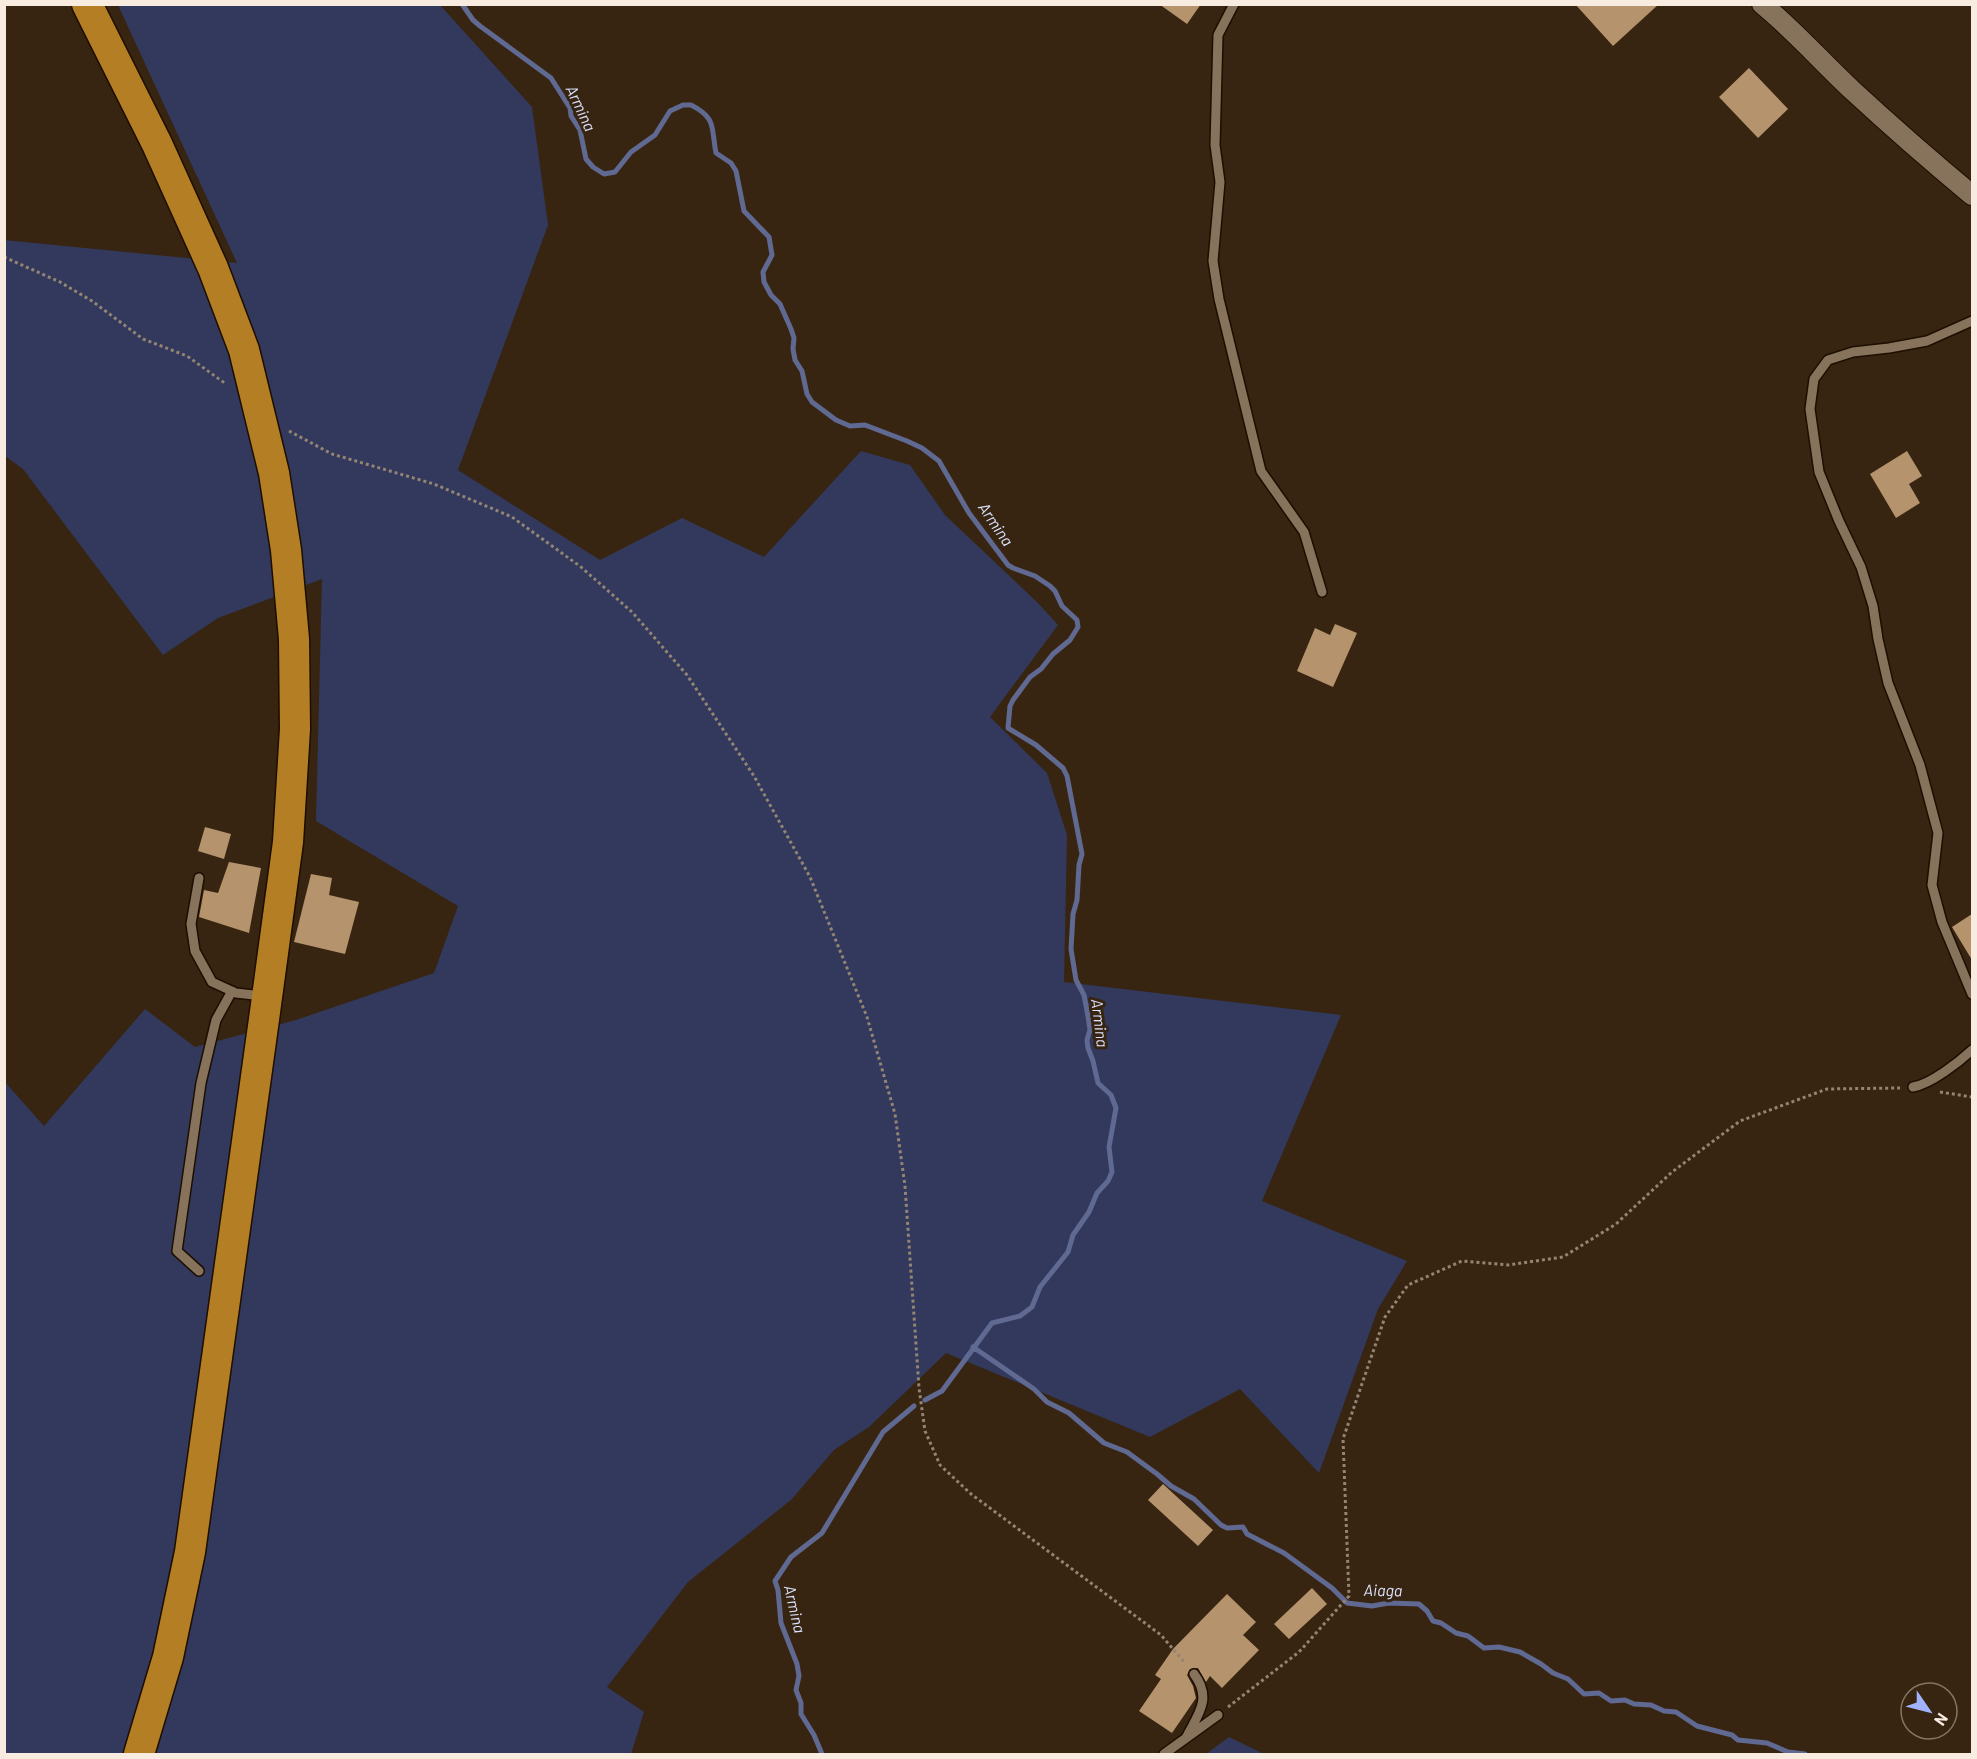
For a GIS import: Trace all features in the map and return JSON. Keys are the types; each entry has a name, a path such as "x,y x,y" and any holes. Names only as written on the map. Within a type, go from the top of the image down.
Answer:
{"main road":[{"path":"87,4 157,144 213,268 244,350 274,474 286,550 294,639 295,729 288,842 190,1552 168,1657 139,1755"}],"street":[{"path":"1762,4 1786,24 1887,122 1972,195"}],"lane":[{"path":"1234,4 1218,35 1215,145 1220,182 1213,261 1261,471 1304,532 1322,592"},
{"path":"1972,321 1927,341 1854,352 1828,360 1814,379 1810,409 1820,472 1839,521 1861,567 1873,606 1888,683 1920,765 1938,833 1932,885 1942,922 1972,994"},
{"path":"199,878 191,924 195,951 212,982 232,991 267,997"},
{"path":"199,1271 177,1251 180,1225 201,1083 216,1020 232,991"},
{"path":"1913,1088 1924,1085 1959,1062 1972,1050"},
{"path":"1187,1736 1203,1704 1202,1685 1194,1674"},
{"path":"1164,1755 1218,1715"}],"path":[{"path":"4,257 60,282 92,301 143,339 187,356 232,388"},
{"path":"260,411 276,424 332,454 434,484 512,517 581,567 632,612 687,675 754,776 810,877 867,1017 895,1114 905,1186 919,1389 925,1431 940,1465 971,1494 1161,1635 1194,1674"},
{"path":"1218,1715 1299,1652 1349,1596 1343,1440 1385,1317 1408,1286 1462,1261 1508,1265 1563,1257 1616,1224 1672,1172 1740,1121 1827,1089 1913,1088 1972,1097"}],"shaded area":[{"path":"118,5 440,5 532,107 548,225 458,470 600,560 682,518 764,557 861,451 910,465 945,515 1058,625 990,717 1047,773 1067,835 1064,982 1341,1015 1262,1201 1407,1261 1378,1309 1319,1473 1240,1389 1150,1437 946,1353 869,1427 834,1450 791,1500 688,1582 607,1687 644,1712 631,1754 5,1754 4,1081 44,1126 145,1009 195,1047 296,1020 434,973 458,906 316,821 322,579 218,618 163,655 23,469 5,456 4,240 237,263"},
{"path":"1229,1737 1264,1754 1206,1754"}],"building":[{"path":"1159,4 1201,4 1187,24"},
{"path":"1575,4 1659,4 1613,46"},
{"path":"1749,68 1788,109 1758,138 1719,97"},
{"path":"1907,451 1922,476 1909,484 1920,503 1896,518 1870,474"},
{"path":"1335,624 1357,633 1333,687 1297,671 1315,628 1330,635"},
{"path":"205,827 231,834 224,859 198,851"},
{"path":"229,862 261,868 249,933 199,917 204,890 218,893"},
{"path":"311,874 332,878 329,895 359,902 345,954 294,942"},
{"path":"1972,914 1972,960 1952,927"},
{"path":"1163,1484 1213,1530 1198,1546 1148,1500"},
{"path":"1312,1588 1327,1604 1289,1639 1274,1624"},
{"path":"1227,1594 1256,1622 1243,1635 1259,1650 1222,1688 1210,1676 1206,1682 1198,1668 1190,1669 1187,1675 1196,1698 1172,1733 1139,1711 1161,1679 1155,1675 1173,1649"}],"waterway":[{"name":"Armina","path":"462,4 480,26 551,78 570,108 571,116 580,130 586,159 604,174 615,172 631,152 655,135 670,111 683,105 691,105 705,114 711,124 716,153 731,163 736,171 744,211 769,237 772,255 763,272 764,282 771,295 780,304 791,329 794,338 795,360 802,371 807,394 812,402 836,420 850,426 865,425 907,441 922,448 939,461 969,513 1008,565 1035,576 1050,586 1062,606 1077,620 1078,627 1070,640 1030,677 1013,700 1010,706 1008,728 1036,745 1063,768 1067,776 1082,854 1077,900 1073,914 1071,949 1076,980 1084,995 1088,1016 1090,1030 1087,1040 1088,1048 1098,1083 1111,1095 1116,1108 1109,1147 1112,1172 1073,1235 1068,1252 1040,1287 1032,1307 1020,1316 992,1323 942,1391 925,1400"},
{"name":"Aiaga","path":"973,1347 1034,1389 1047,1402 1069,1413 1104,1443 1127,1452 1171,1486 1194,1499 1221,1525 1227,1528 1243,1527 1247,1534 1284,1553 1332,1588 1347,1603 1372,1606 1389,1603 1419,1604 1433,1621 1441,1623 1456,1633 1468,1636 1484,1648 1499,1647 1520,1652 1553,1673 1568,1679 1584,1694 1599,1693 1611,1701 1625,1700 1634,1704 1651,1705 1664,1711 1676,1712 1697,1726 1732,1735 1738,1740 1767,1743 1788,1752 1805,1754"},
{"name":"Armina","path":"822,1754 801,1714 801,1703 796,1690 799,1676 797,1664 781,1623 775,1581 791,1557 822,1533 883,1432 914,1406"}]}
